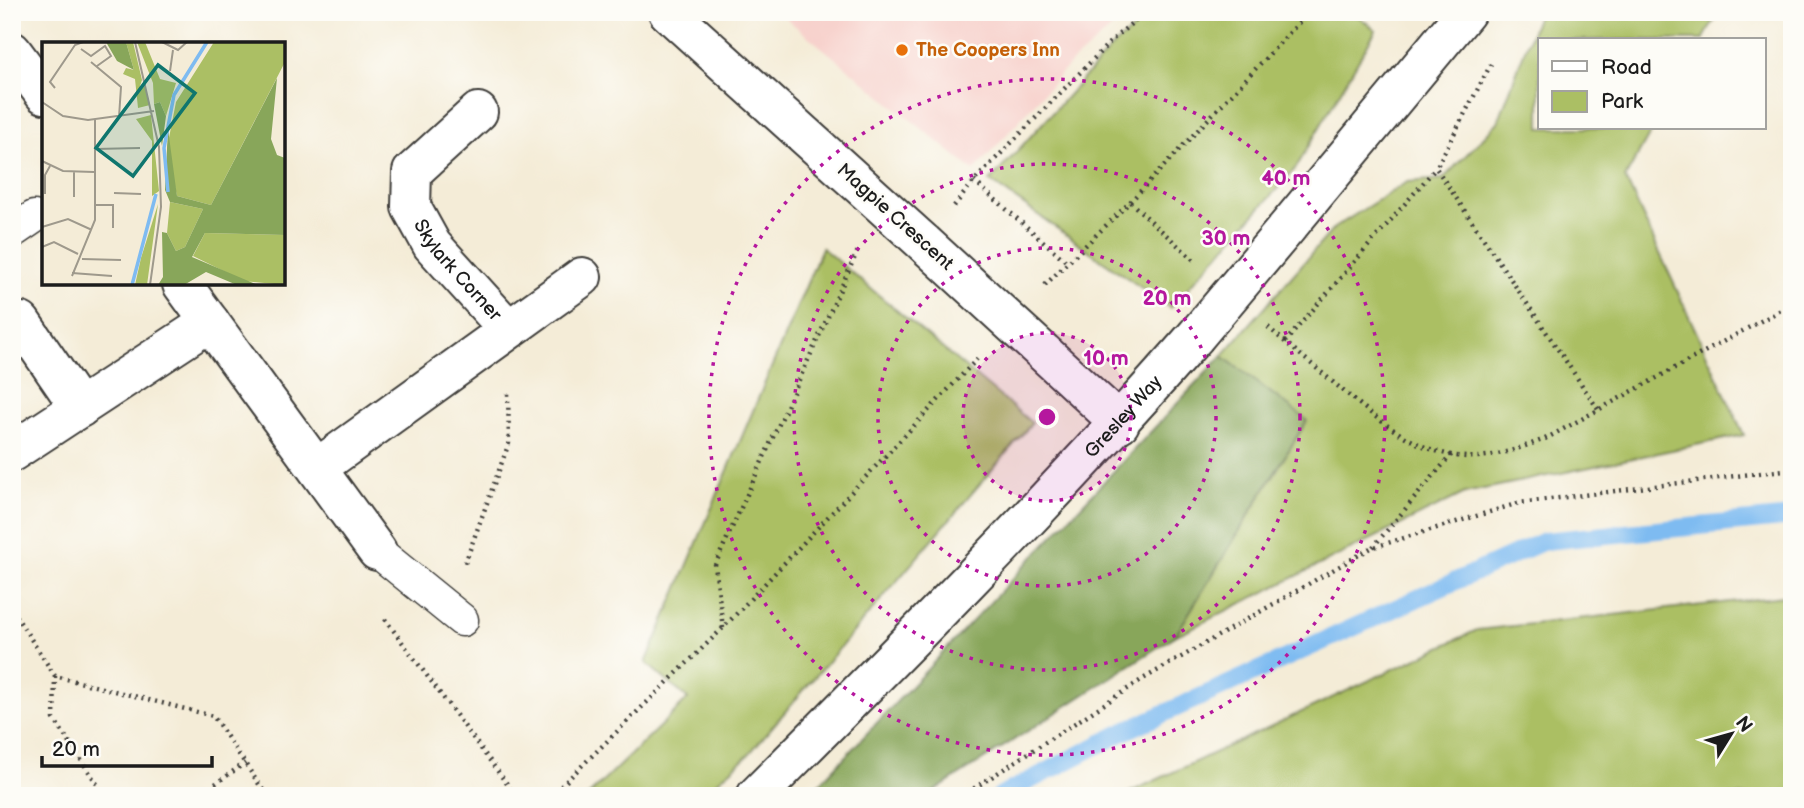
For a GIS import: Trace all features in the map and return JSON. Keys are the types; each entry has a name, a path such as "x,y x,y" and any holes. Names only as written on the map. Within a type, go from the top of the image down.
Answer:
{"street":[{"name":"Magpie Crescent","path":"668,12 1120,423"},
{"name":"Gresley Way","path":"756,796 916,636 1120,423 1466,12"},
{"path":"12,51 42,91"},
{"name":"Skylark Corner","path":"478,112 412,172 411,207 432,244 508,329"},
{"name":"Skylark Corner","path":"317,468 582,278"},
{"path":"184,285 377,551"},
{"path":"17,315 80,408"},
{"path":"12,452 210,322"}],"lane":[{"path":"377,551 462,620"}],"path":[{"path":"924,243 974,181 1112,40 1145,12"},
{"path":"1039,292 1066,262 1130,202 1309,12"},
{"path":"1285,342 1436,168 1493,60"},
{"path":"1436,168 1598,410"},
{"path":"974,181 1066,262"},
{"path":"1130,202 1202,268"},
{"path":"723,628 715,565 853,257 886,208"},
{"path":"1264,324 1385,426 1417,443 1452,454 1476,457 1505,453 1545,439 1792,304"},
{"path":"438,600 459,577 509,443 508,329"},
{"path":"551,796 723,628 983,352"},
{"path":"1371,548 1452,454"},
{"path":"962,796 1143,679 1371,548 1519,503 1792,470"},
{"path":"12,610 55,676 54,719 105,796"},
{"path":"384,618 516,796"},
{"path":"55,676 213,716 267,796"},
{"path":"198,796 245,763"}],"shaded area":[{"path":"778,12 1130,12 1068,66 974,171"}],"green space":[{"path":"1154,12 1353,12 1376,30 1296,168 1170,308 990,181 1113,46"},
{"path":"1539,12 1719,12 1704,38 1538,38 1538,130 1652,130 1625,178 1744,435 1465,493 1175,636 1307,421 1222,356 1334,228 1407,182 1443,179 1498,122"},
{"path":"822,248 1032,423 749,754 701,796 588,796 688,699 646,663"},
{"path":"1222,356 1307,420 1175,636 927,796 808,796"},
{"path":"1792,595 1792,796 1122,796 1477,630"}],"waterway":[{"path":"1000,796 1123,732 1544,541 1792,517"}],"place":[{"name":"The Coopers Inn","path":"902,50"}]}
